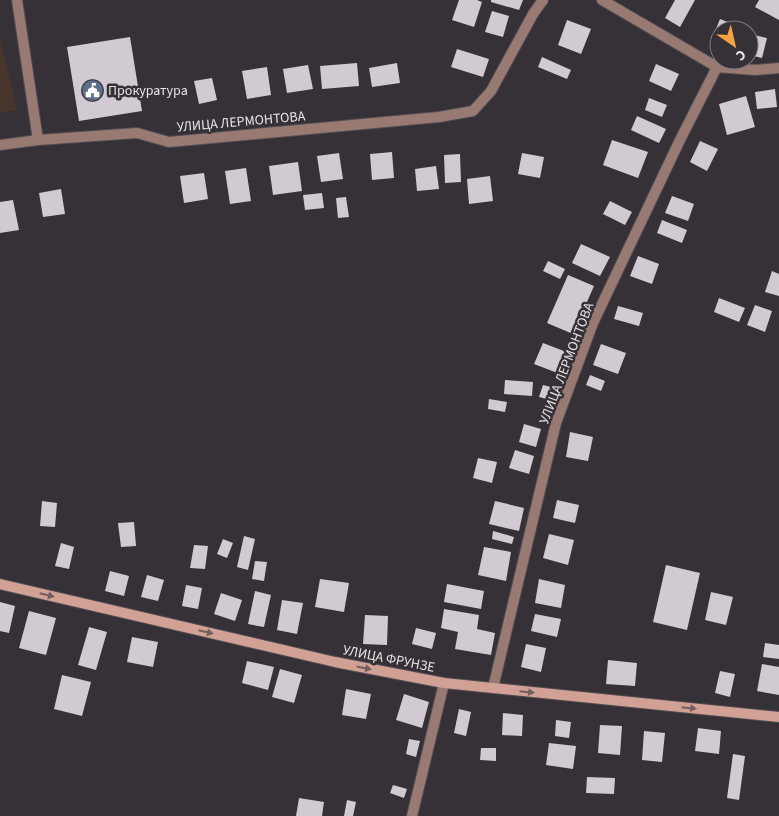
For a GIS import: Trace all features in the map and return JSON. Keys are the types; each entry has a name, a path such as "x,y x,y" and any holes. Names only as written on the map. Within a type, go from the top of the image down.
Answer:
{"street":[{"path":"16,0 38,140"},
{"name":"УЛИЦА ЛЕРМОНТОВА","path":"0,145 38,140 137,133 169,142 439,117 473,111 491,91 533,14 543,0"},
{"path":"602,0 709,62"},
{"path":"759,70 779,68"},
{"name":"УЛИЦА ЛЕРМОНТОВА","path":"493,688 556,423 593,323 678,142 715,70"},
{"name":"УЛИЦА ФРУНЗЕ","path":"0,584 325,660 444,683 779,717"},
{"path":"412,816 444,683"}],"shaded area":[{"path":"0,37 17,110 0,113"}],"building":[{"path":"459,0 477,0 482,2 474,27 452,20"},
{"path":"491,0 523,0 519,10 491,2"},
{"path":"675,0 695,0 680,27 665,18"},
{"path":"759,0 779,0 779,20 755,7"},
{"path":"492,11 509,16 503,37 485,32"},
{"path":"567,20 591,29 581,54 558,45"},
{"path":"759,36 767,38 762,58 759,57"},
{"path":"130,37 142,111 79,121 67,47"},
{"path":"457,49 489,59 483,77 451,67"},
{"path":"542,57 571,70 567,79 538,67"},
{"path":"357,63 359,86 322,89 320,66"},
{"path":"397,63 400,83 372,87 369,68"},
{"path":"656,64 679,74 671,91 649,81"},
{"path":"308,65 313,89 287,93 283,69"},
{"path":"267,67 271,95 247,99 242,71"},
{"path":"212,78 217,100 199,104 194,81"},
{"path":"775,89 777,107 757,109 755,92"},
{"path":"746,96 755,127 727,135 719,104"},
{"path":"649,98 667,105 662,117 645,110"},
{"path":"637,116 666,129 659,143 631,130"},
{"path":"612,140 648,152 638,178 603,165"},
{"path":"700,141 718,149 707,171 690,162"},
{"path":"392,152 394,178 372,180 370,154"},
{"path":"339,153 343,179 321,182 317,156"},
{"path":"522,153 544,157 540,178 518,174"},
{"path":"460,154 461,182 445,183 444,155"},
{"path":"298,162 302,191 273,195 269,166"},
{"path":"436,166 439,189 417,191 415,169"},
{"path":"246,168 251,201 230,204 225,171"},
{"path":"204,173 208,199 184,203 180,176"},
{"path":"490,176 493,201 469,204 467,179"},
{"path":"61,189 65,214 43,217 39,193"},
{"path":"322,193 324,208 305,210 303,195"},
{"path":"672,196 694,204 688,221 665,213"},
{"path":"346,197 349,217 338,218 336,198"},
{"path":"13,200 19,230 0,233 0,202"},
{"path":"610,201 632,212 625,225 603,214"},
{"path":"662,220 687,230 682,243 657,233"},
{"path":"581,244 610,257 600,276 572,263"},
{"path":"638,256 659,264 652,284 630,276"},
{"path":"548,261 565,269 560,279 543,271"},
{"path":"772,271 779,274 779,296 765,292"},
{"path":"568,275 594,286 573,334 547,323"},
{"path":"719,298 745,308 739,322 714,312"},
{"path":"755,305 772,311 765,332 747,325"},
{"path":"618,306 643,313 639,326 614,319"},
{"path":"543,343 569,353 560,374 534,364"},
{"path":"601,344 626,353 618,374 593,365"},
{"path":"590,375 605,381 601,391 586,385"},
{"path":"505,380 533,382 532,396 504,394"},
{"path":"543,385 555,388 551,400 539,397"},
{"path":"489,399 507,402 505,412 488,409"},
{"path":"524,424 541,429 536,447 519,442"},
{"path":"570,432 593,437 588,461 566,457"},
{"path":"515,450 534,456 529,474 509,468"},
{"path":"478,458 497,462 492,483 473,478"},
{"path":"557,500 579,505 575,523 553,518"},
{"path":"42,501 57,503 55,527 40,526"},
{"path":"495,501 524,508 519,531 489,524"},
{"path":"134,522 136,546 121,547 118,523"},
{"path":"493,531 514,537 512,544 492,539"},
{"path":"549,534 574,540 568,565 543,558"},
{"path":"244,536 255,539 248,570 237,567"},
{"path":"223,539 233,543 227,558 217,554"},
{"path":"61,543 74,547 69,569 55,566"},
{"path":"194,545 208,546 205,569 190,568"},
{"path":"484,547 511,552 506,581 478,575"},
{"path":"255,561 267,562 264,581 252,579"},
{"path":"666,565 700,573 687,630 653,622"},
{"path":"110,571 129,576 124,596 105,591"},
{"path":"147,575 164,580 158,601 141,597"},
{"path":"320,579 349,583 344,612 315,607"},
{"path":"539,579 565,585 561,608 535,603"},
{"path":"447,584 484,591 481,609 444,602"},
{"path":"186,585 202,588 198,609 182,606"},
{"path":"255,591 271,595 264,627 248,624"},
{"path":"711,592 733,597 726,625 705,620"},
{"path":"221,593 242,600 235,621 214,614"},
{"path":"282,600 303,603 297,634 277,630"},
{"path":"0,602 15,606 9,633 0,631"},
{"path":"444,609 479,615 477,629 495,633 491,655 455,649 458,632 441,628"},
{"path":"29,611 56,618 46,655 19,648"},
{"path":"535,614 561,619 557,637 531,631"},
{"path":"365,615 388,616 387,645 363,644"},
{"path":"89,627 107,632 96,670 78,665"},
{"path":"416,628 436,633 432,649 412,644"},
{"path":"132,637 158,642 153,667 127,662"},
{"path":"765,643 779,645 779,659 763,657"},
{"path":"526,644 546,648 541,672 521,667"},
{"path":"608,660 637,663 635,686 606,684"},
{"path":"247,661 274,667 268,690 242,683"},
{"path":"762,664 779,667 779,695 757,691"},
{"path":"280,669 302,675 294,703 272,697"},
{"path":"720,671 735,674 730,697 715,693"},
{"path":"62,675 91,682 82,716 54,709"},
{"path":"346,689 371,694 366,719 342,715"},
{"path":"404,694 429,702 422,728 396,720"},
{"path":"459,709 471,712 466,736 454,733"},
{"path":"503,713 523,715 522,736 502,735"},
{"path":"556,720 571,722 569,738 555,736"},
{"path":"600,725 622,726 620,755 598,753"},
{"path":"698,728 721,731 719,754 695,751"},
{"path":"644,731 665,733 662,762 642,760"},
{"path":"409,739 420,741 416,757 406,754"},
{"path":"549,743 576,746 573,769 546,765"},
{"path":"481,748 496,748 496,761 480,760"},
{"path":"733,754 745,756 739,800 727,798"},
{"path":"587,777 615,778 614,794 586,793"},
{"path":"393,785 407,789 404,798 390,793"},
{"path":"299,798 324,802 322,816 296,816"},
{"path":"347,800 356,802 353,816 344,816"}],"place":[{"name":"Прокуратура","path":"92,90"}]}
